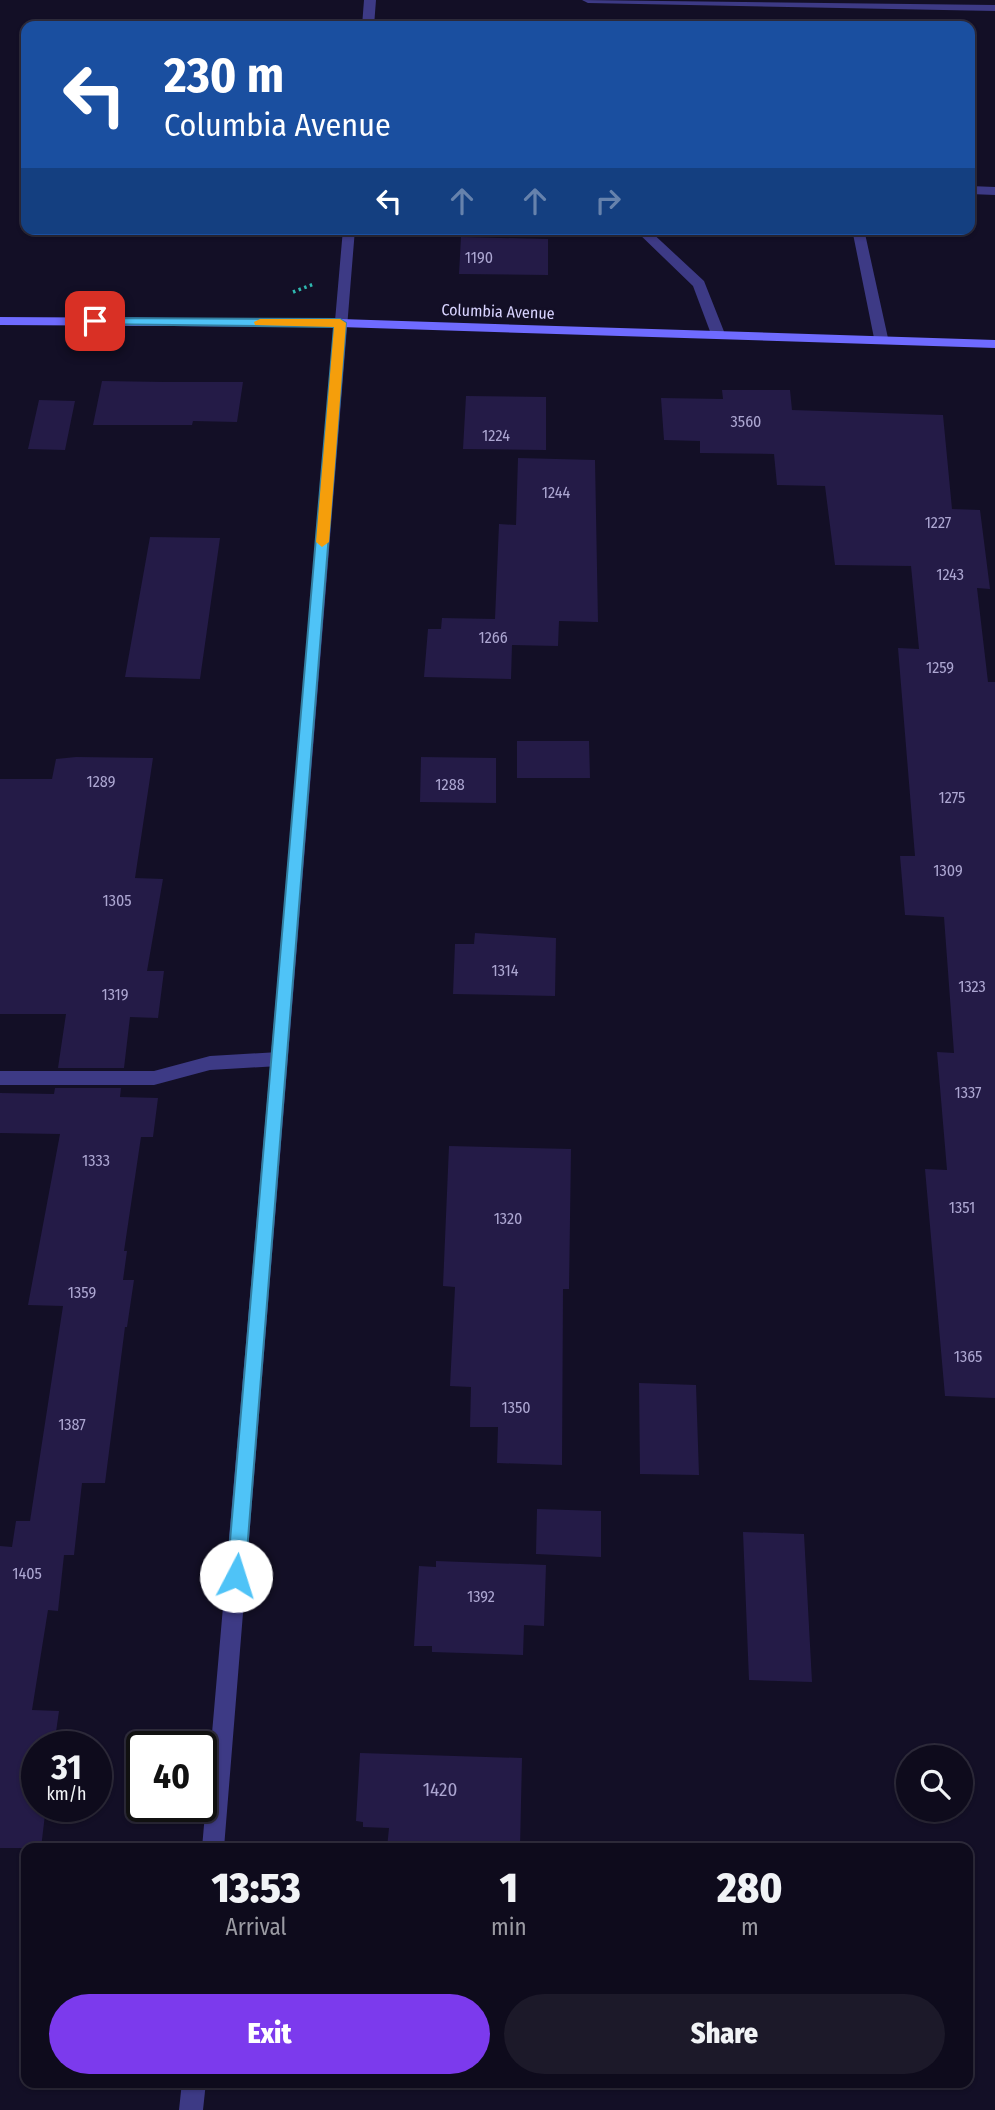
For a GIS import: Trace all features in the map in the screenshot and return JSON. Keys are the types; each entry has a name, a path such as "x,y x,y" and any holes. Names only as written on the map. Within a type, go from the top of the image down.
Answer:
{"main road":[{"name":"Columbia Avenue","path":"0,321 340,323 881,338 995,344"}],"street":[{"path":"368,21 370,0"},
{"path":"588,0 995,8"},
{"path":"975,190 995,191"},
{"path":"213,1843 348,235"},
{"path":"646,235 699,284 718,334"},
{"path":"859,235 881,338"},
{"path":"0,1078 154,1078 210,1063 279,1059"},
{"path":"191,2110 193,2088"}],"path":[{"path":"291,293 314,284 320,278"}],"building":[{"path":"461,237 548,239 548,275 459,274"},
{"path":"102,381 243,382 237,422 93,425"},
{"path":"722,390 790,390 792,410 943,415 952,509 980,510 990,589 977,588 988,682 995,682 995,1398 945,1396 925,1169 947,1170 937,1052 954,1053 944,917 905,915 900,856 915,856 898,648 919,649 911,566 835,565 825,486 777,485 774,454 700,453 700,441 664,440 661,398 723,399"},
{"path":"466,396 546,397 546,450 463,449"},
{"path":"39,400 75,401 65,450 28,449"},
{"path":"518,458 595,460 598,622 559,621 558,646 512,645 511,679 424,677 428,629 441,629 442,618 495,619 499,524 516,525"},
{"path":"150,537 220,538 200,679 125,677"},
{"path":"517,741 589,741 590,778 517,778"},
{"path":"421,757 496,758 496,803 420,802"},
{"path":"153,758 135,878 163,879 147,971 164,971 158,1018 130,1017 124,1068 58,1068 66,1014 0,1014 0,779 52,779 56,759"},
{"path":"475,933 556,938 555,996 453,994 455,944 474,944"},
{"path":"55,1088 121,1088 120,1097 158,1098 153,1137 141,1137 124,1251 127,1251 123,1280 134,1280 125,1327 105,1483 82,1483 74,1555 64,1555 58,1611 48,1610 32,1710 59,1711 56,1731 21,1731 21,1822 44,1822 42,1843 21,1843 21,1848 0,1848 0,1546 12,1547 16,1521 30,1521 63,1306 28,1305 60,1134 0,1133 0,1093 54,1094"},
{"path":"449,1146 571,1149 569,1289 563,1289 562,1465 497,1463 498,1427 470,1427 471,1387 450,1386 455,1287 443,1286"},
{"path":"639,1383 696,1385 699,1475 640,1474"},
{"path":"537,1509 601,1511 601,1557 536,1554"},
{"path":"743,1532 804,1534 812,1682 749,1680"},
{"path":"436,1561 546,1565 544,1626 524,1625 523,1655 432,1652 432,1646 414,1646 419,1566 436,1567"},
{"path":"360,1753 522,1758 520,1843 388,1843 389,1828 363,1827 363,1822 356,1821"}],"slow traffic":[{"path":"260,322 340,323 322,542"}],"route":[{"path":"95,321 340,323 236,1576"}]}
